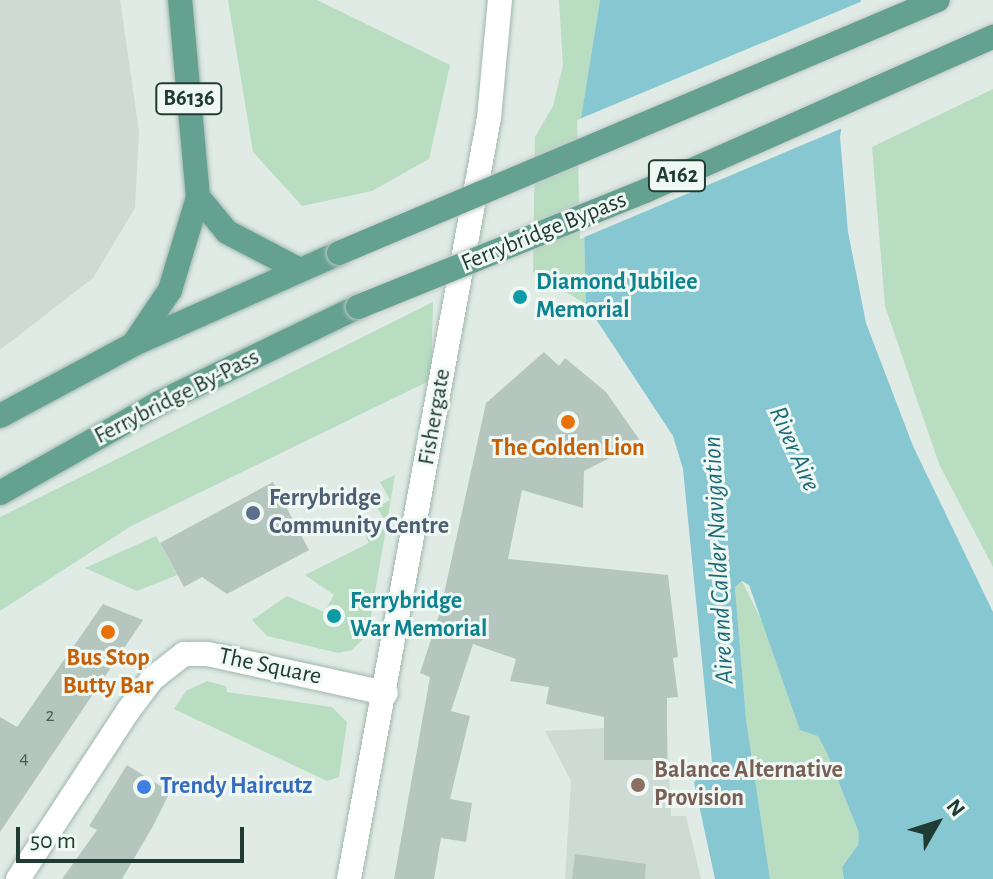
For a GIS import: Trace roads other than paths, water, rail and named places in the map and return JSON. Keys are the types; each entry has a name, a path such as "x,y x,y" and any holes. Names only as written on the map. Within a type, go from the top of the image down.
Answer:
{"main road":[{"name":"B6136","path":"180,0 198,197"},
{"name":"Fishergate","path":"349,879 386,693 489,118 500,0"},
{"name":"A162","path":"0,416 134,344 296,268 339,253 938,0"},
{"name":"Ferrybridge Bypass","path":"358,307 645,191 993,37"},
{"path":"198,197 227,232 296,268"},
{"path":"134,344 170,290 198,197"},
{"name":"Ferrybridge By-Pass","path":"0,493 159,403 358,307"},
{"name":"The Square","path":"18,879 128,711 152,679 184,654 208,654 386,693"}],"water":[{"path":"600,0 861,0 840,137 848,232 866,323 913,446 993,612 993,879 844,879 842,867 858,845 859,833 818,736 800,730 749,585 742,581 735,587 746,719 770,879 715,879 694,782 712,762 683,469 673,436 586,304 581,118"}],"place":[{"name":"Diamond Jubilee Memorial","path":"520,297"},
{"name":"The Golden Lion","path":"568,422"},
{"name":"Ferrybridge Community Centre","path":"253,513"},
{"name":"Ferrybridge War Memorial","path":"334,616"},
{"name":"Bus Stop Butty Bar","path":"108,632"},
{"name":"Balance Alternative Provision","path":"638,785"},
{"name":"Trendy Haircutz","path":"144,787"}],"water label":[{"name":"River Aire","path":"794,449"},
{"name":"Aire and Calder Navigation","path":"719,560"}]}
